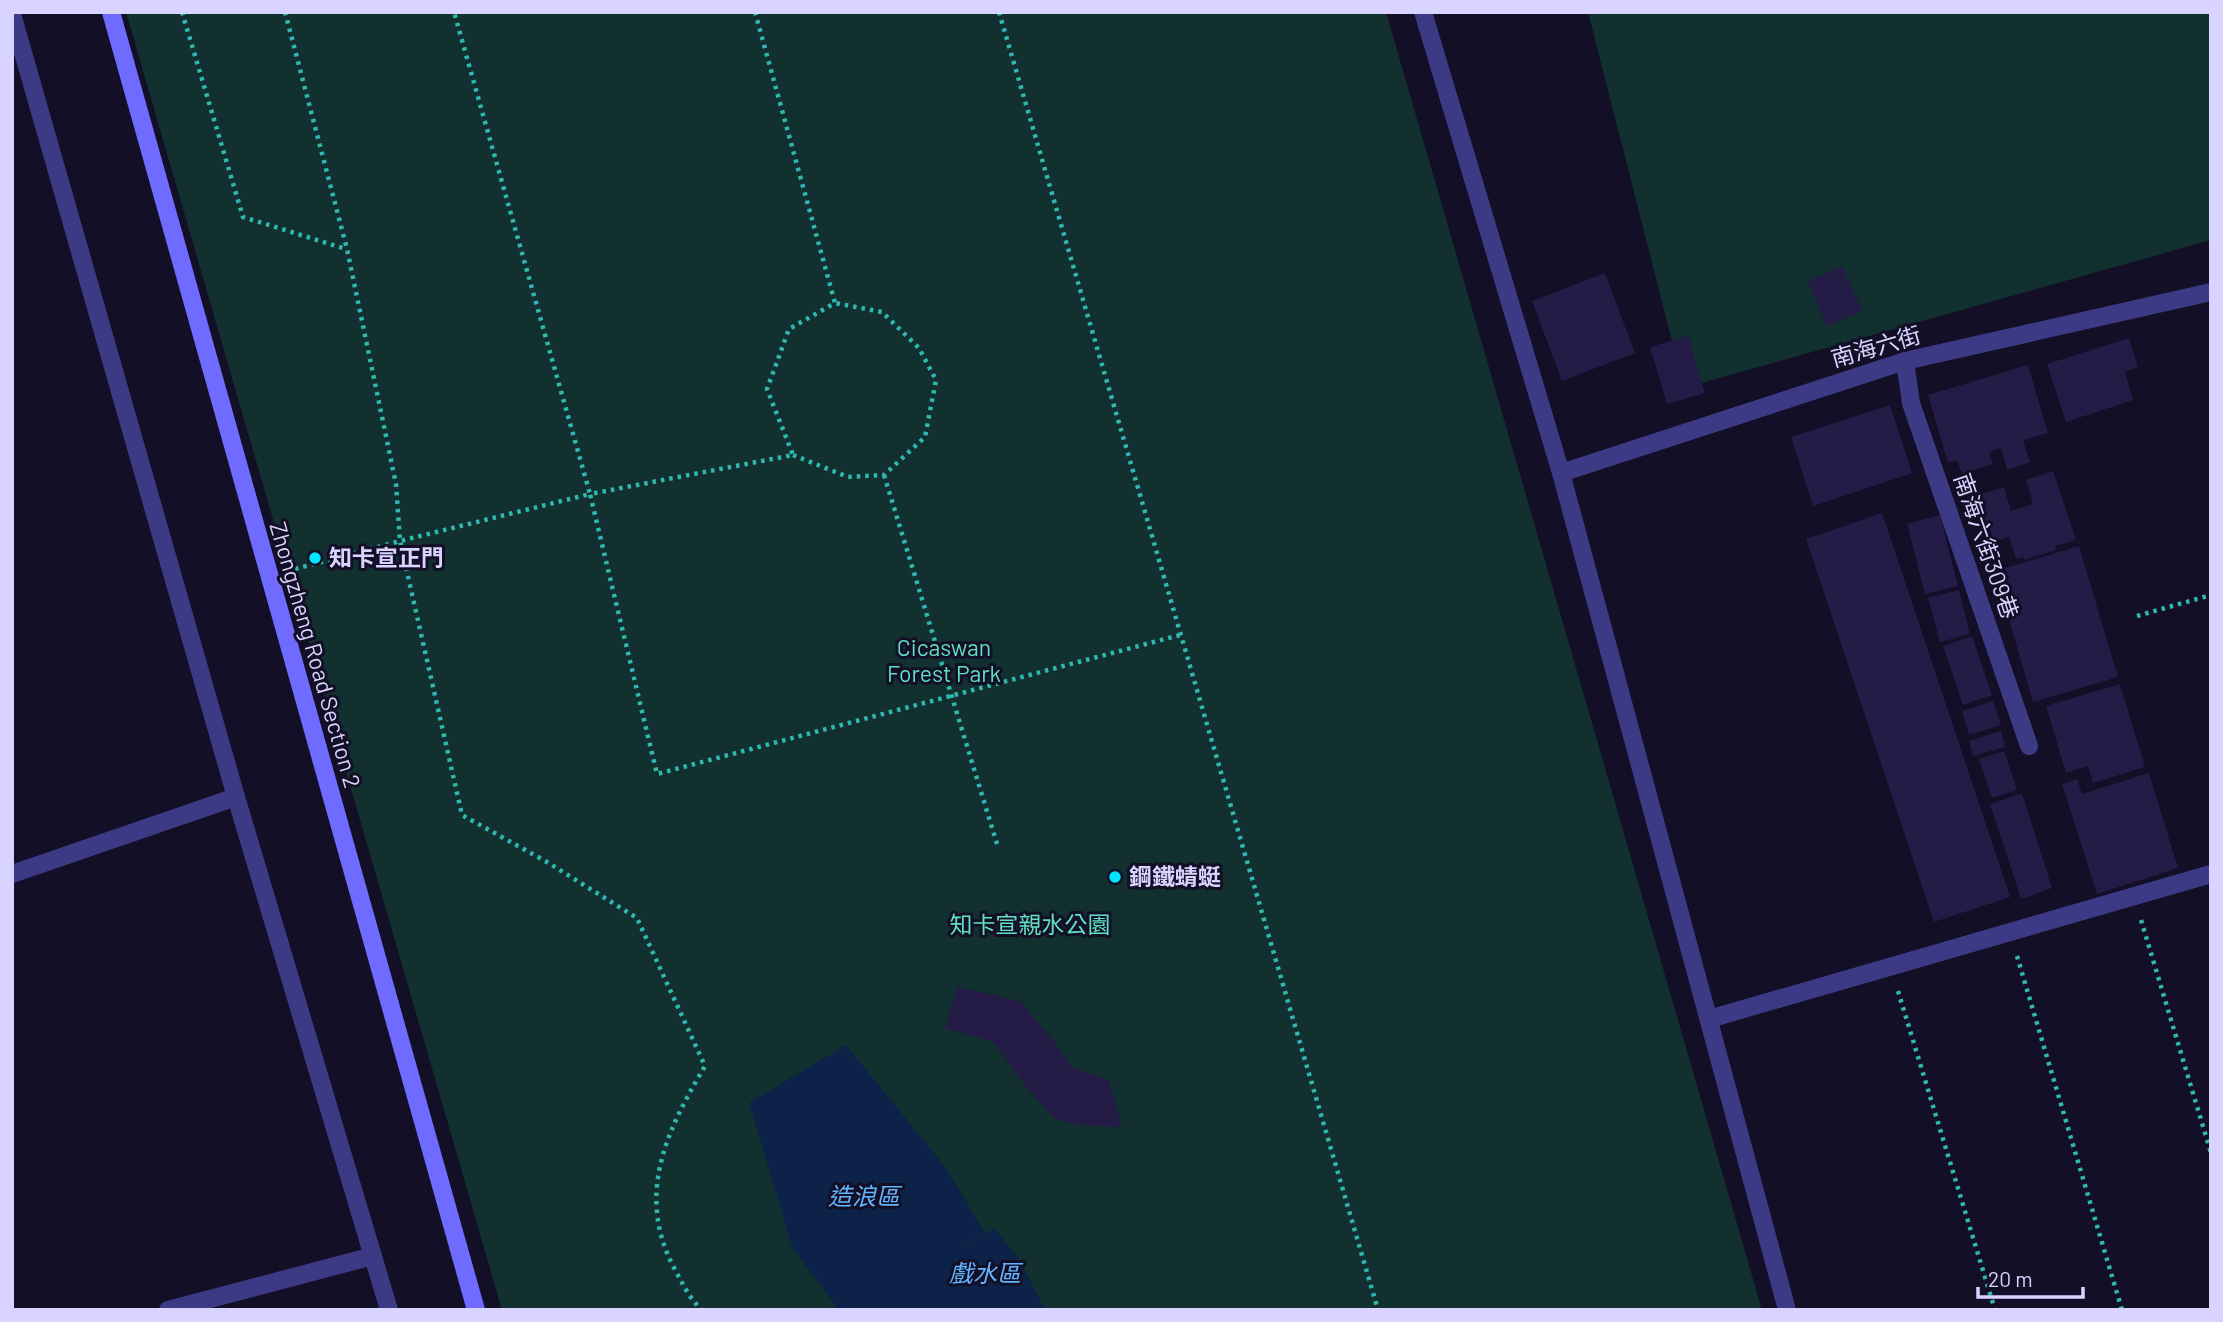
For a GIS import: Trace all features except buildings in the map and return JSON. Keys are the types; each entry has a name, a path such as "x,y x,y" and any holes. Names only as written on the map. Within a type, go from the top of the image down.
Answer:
{"street":[{"name":"Zhongzheng Road Section 2","path":"111,12 267,576 476,1310"},
{"path":"1423,12 1561,473 1787,1310"},
{"path":"12,14 236,797 389,1310"},
{"name":"南海六街","path":"1561,473 1905,361 2211,292"},
{"name":"南海六街309巷","path":"1905,361 1910,403 2029,746"},
{"path":"12,874 236,797"},
{"path":"1709,1020 2211,873"},
{"path":"168,1310 373,1256"}],"path":[{"path":"182,12 243,217 347,249"},
{"path":"285,12 347,249 396,484 400,541 462,815 547,862 637,918 705,1066 675,1116 656,1179 660,1239 690,1299 702,1310"},
{"path":"454,12 590,494 657,774 1180,635"},
{"path":"755,12 835,303"},
{"path":"999,12 1378,1310"},
{"path":"267,576 590,494 793,455 848,477 884,475 925,437 936,380 919,348 882,313 835,303 789,330 768,389 793,455"},
{"path":"884,475 997,844"},
{"path":"2137,616 2211,595"},
{"path":"2134,896 2211,1153"},
{"path":"2009,932 2122,1310"},
{"path":"1890,967 1995,1310"}],"green space":[{"name":"Cicaswan Forest Park","path":"126,12 1386,12 1762,1310 502,1310"},
{"path":"1588,12 2211,12 2211,240 1684,388"}],"water":[{"name":"造浪區","path":"846,1045 946,1168 985,1233 953,1250 995,1229 1018,1257 1045,1310 829,1310 837,1307 793,1249 749,1103"}],"place":[{"name":"知卡宣正門","path":"315,558"},
{"name":"鋼鐵蜻蜓","path":"1115,877"}],"park label":[{"name":"知卡宣親水公園","path":"1030,925"}],"water label":[{"name":"戲水區","path":"985,1274"}]}
